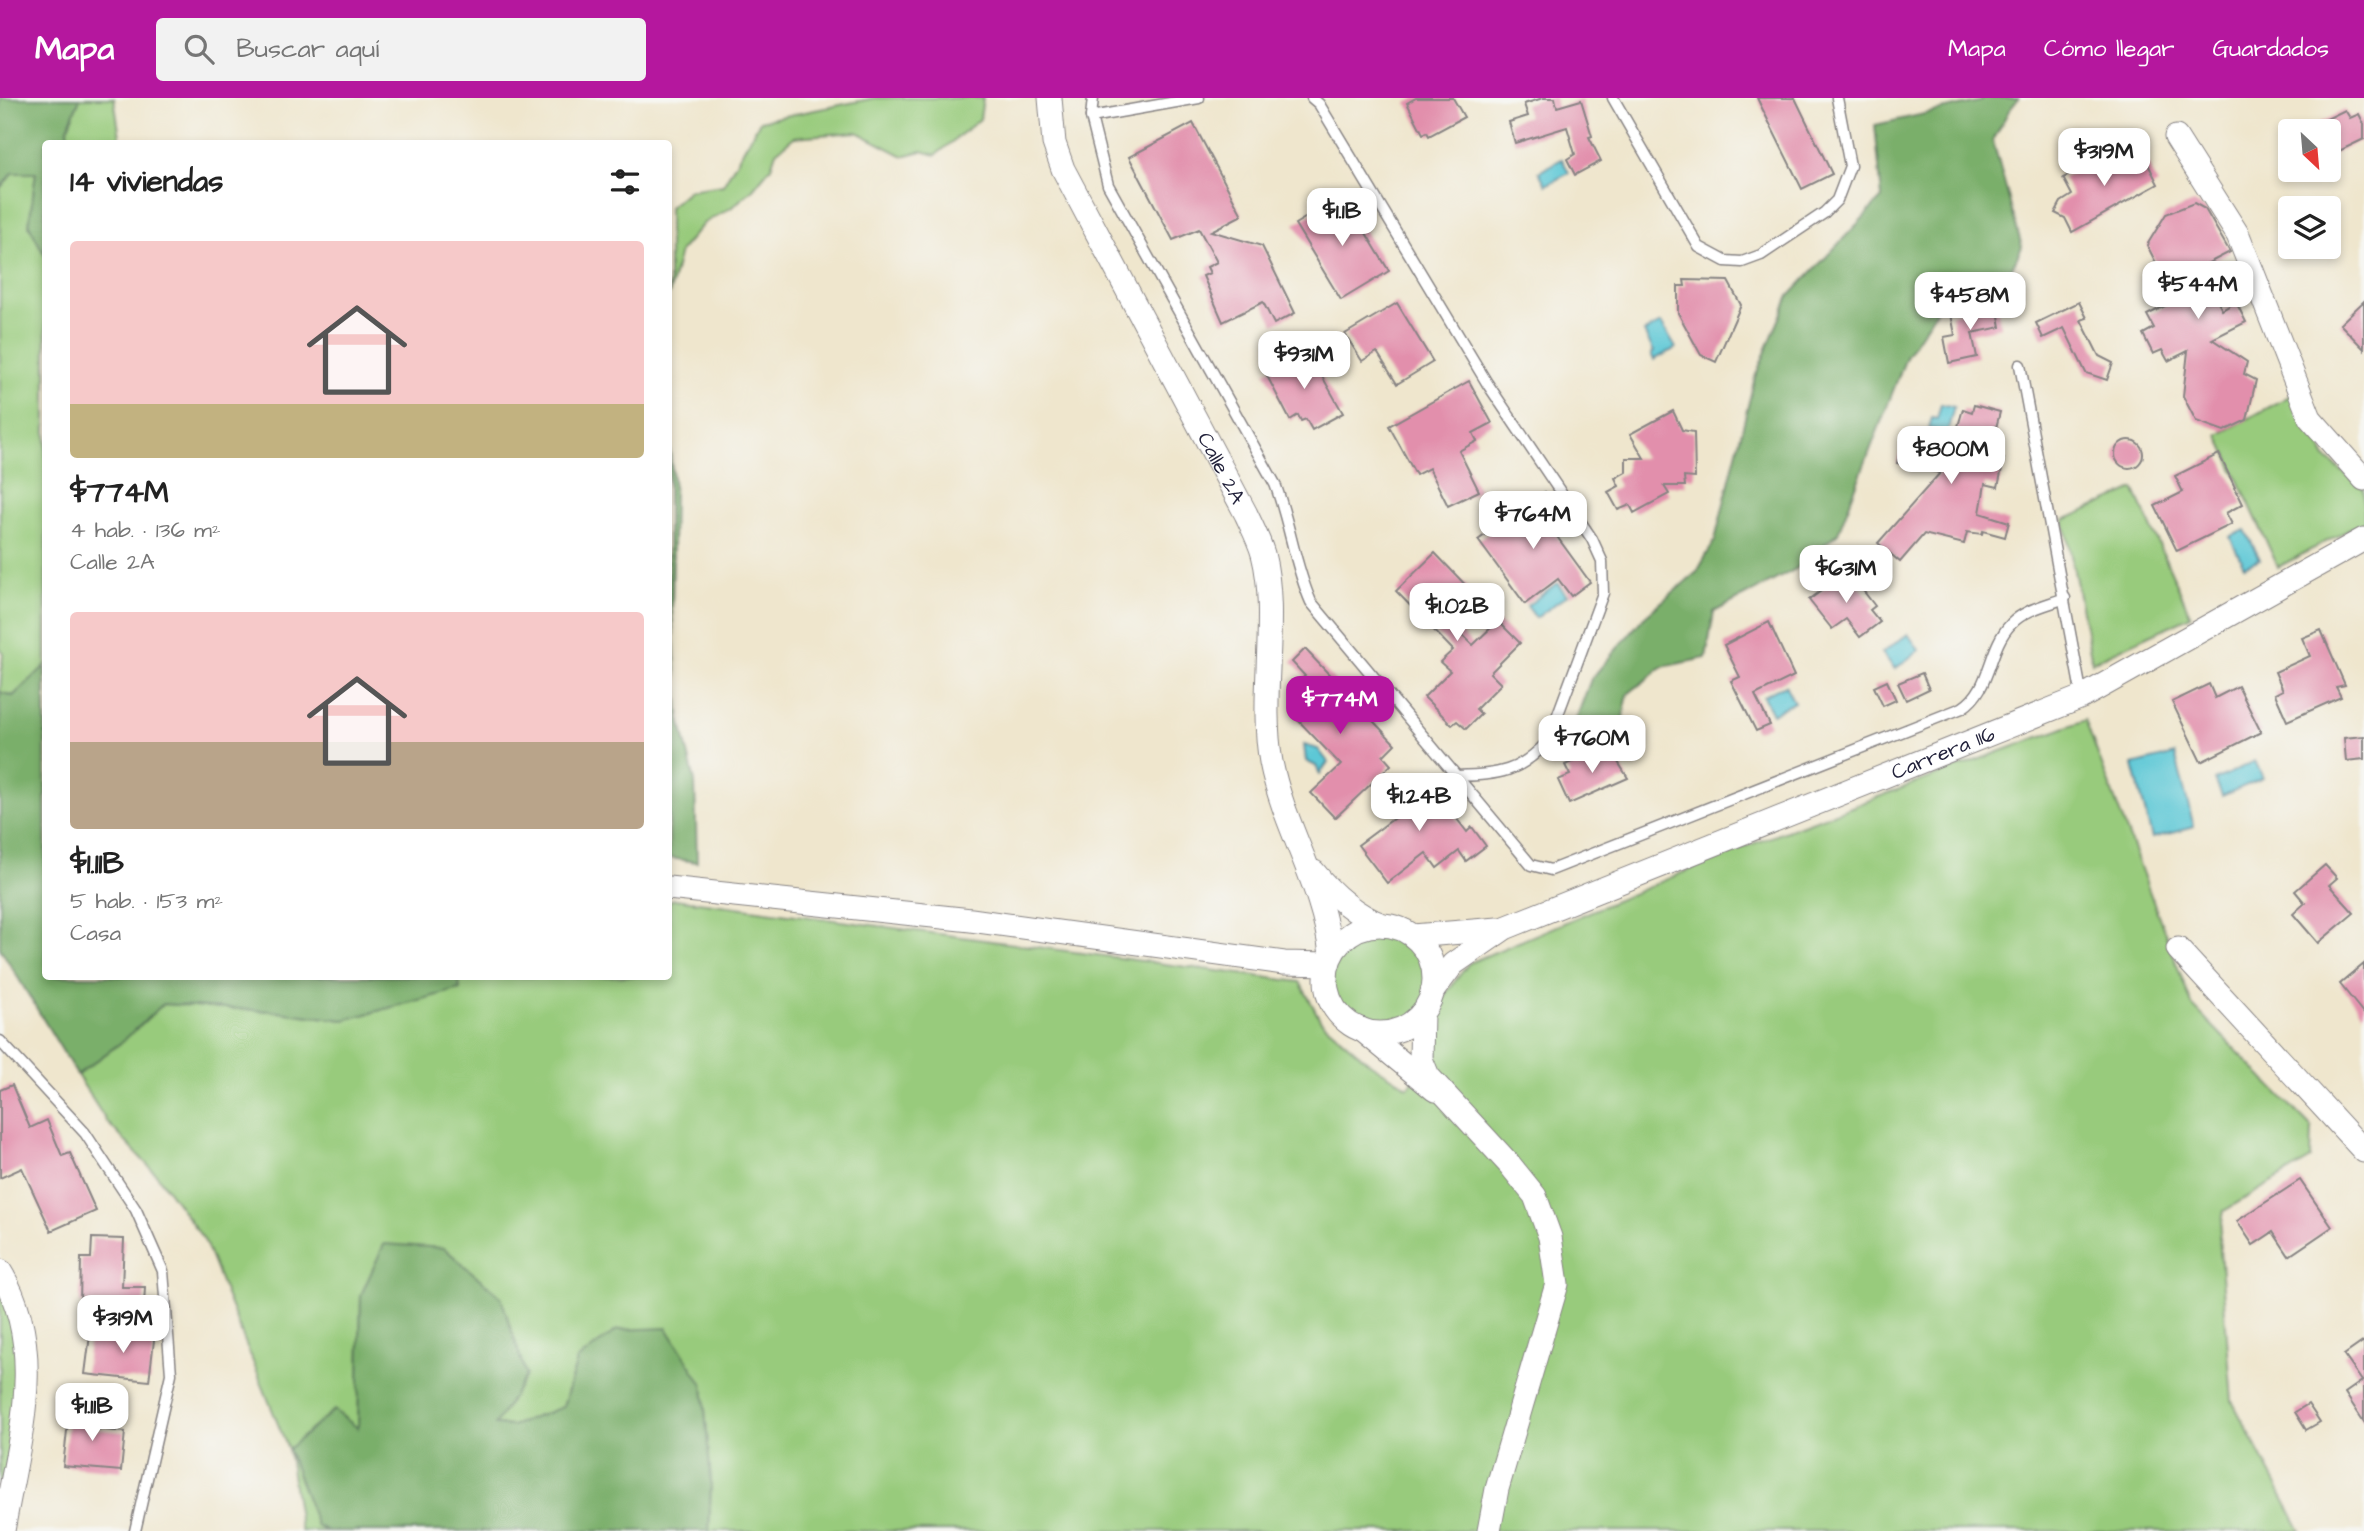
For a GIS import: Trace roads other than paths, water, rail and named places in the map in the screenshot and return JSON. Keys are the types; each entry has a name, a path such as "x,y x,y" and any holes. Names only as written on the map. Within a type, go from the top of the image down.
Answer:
{"street":[{"name":"Calle 2A","path":"1050,98 1054,143 1063,169 1246,514 1263,554 1271,760 1280,797 1308,863 1321,904 1328,967"},
{"path":"2176,137 2238,235 2310,418 2364,479"},
{"name":"Carrera 116","path":"1427,1002 1453,964 1505,928 2082,697 2364,539"},
{"name":"Calle 2A","path":"1308,863 1325,886 1356,911 1383,925"},
{"path":"672,888 971,920 1328,967"},
{"path":"1443,1095 1393,1059 1337,1012 1328,967 1353,932 1383,925 1399,928 1413,936 1431,961 1421,1059 1428,1076 1510,1164 1535,1196 1550,1237 1557,1284 1497,1489 1489,1531"},
{"name":"Carrera 116","path":"1413,936 1505,928"},
{"path":"2178,949 2364,1151"},
{"path":"1361,1030 1374,1032 1400,1029 1427,1002"},
{"path":"0,1271 10,1286 23,1326 28,1377 3,1531"}],"lane":[{"path":"1093,98 1091,117 1108,185 1275,484 1287,514 1301,579 1311,602 1531,865 1551,870 1962,708 1979,693 2000,638 2012,623 2029,611 2065,598"},
{"path":"1091,117 1199,98"},
{"path":"1311,98 1319,104 1487,383 1592,539 1602,561 1603,593 1548,741 1533,758 1515,770 1458,776"},
{"path":"1613,98 1699,247 1725,261 1742,262 1772,248 1824,214 1837,200 1850,166 1837,98"},
{"path":"2020,365 2082,697"},
{"path":"0,1041 85,1133 136,1210 163,1271 172,1374 135,1531"}],"water":[{"path":"1562,159 1569,173 1546,185 1539,172"},
{"path":"1661,323 1676,348 1654,360 1651,354 1654,352 1644,332"},
{"path":"1941,404 1954,407 1947,433 1929,428 1932,418 1937,419"},
{"path":"2245,530 2260,559 2244,566 2230,537"},
{"path":"1557,583 1567,595 1536,618 1527,606"},
{"path":"1908,634 1919,650 1895,669 1882,653"},
{"path":"1785,685 1794,702 1772,714 1763,696"},
{"path":"1304,745 1318,749 1328,762 1320,774 1316,766 1306,761"},
{"path":"2175,754 2194,827 2152,838 2133,765"},
{"path":"2255,761 2263,778 2222,796 2215,780"}]}
